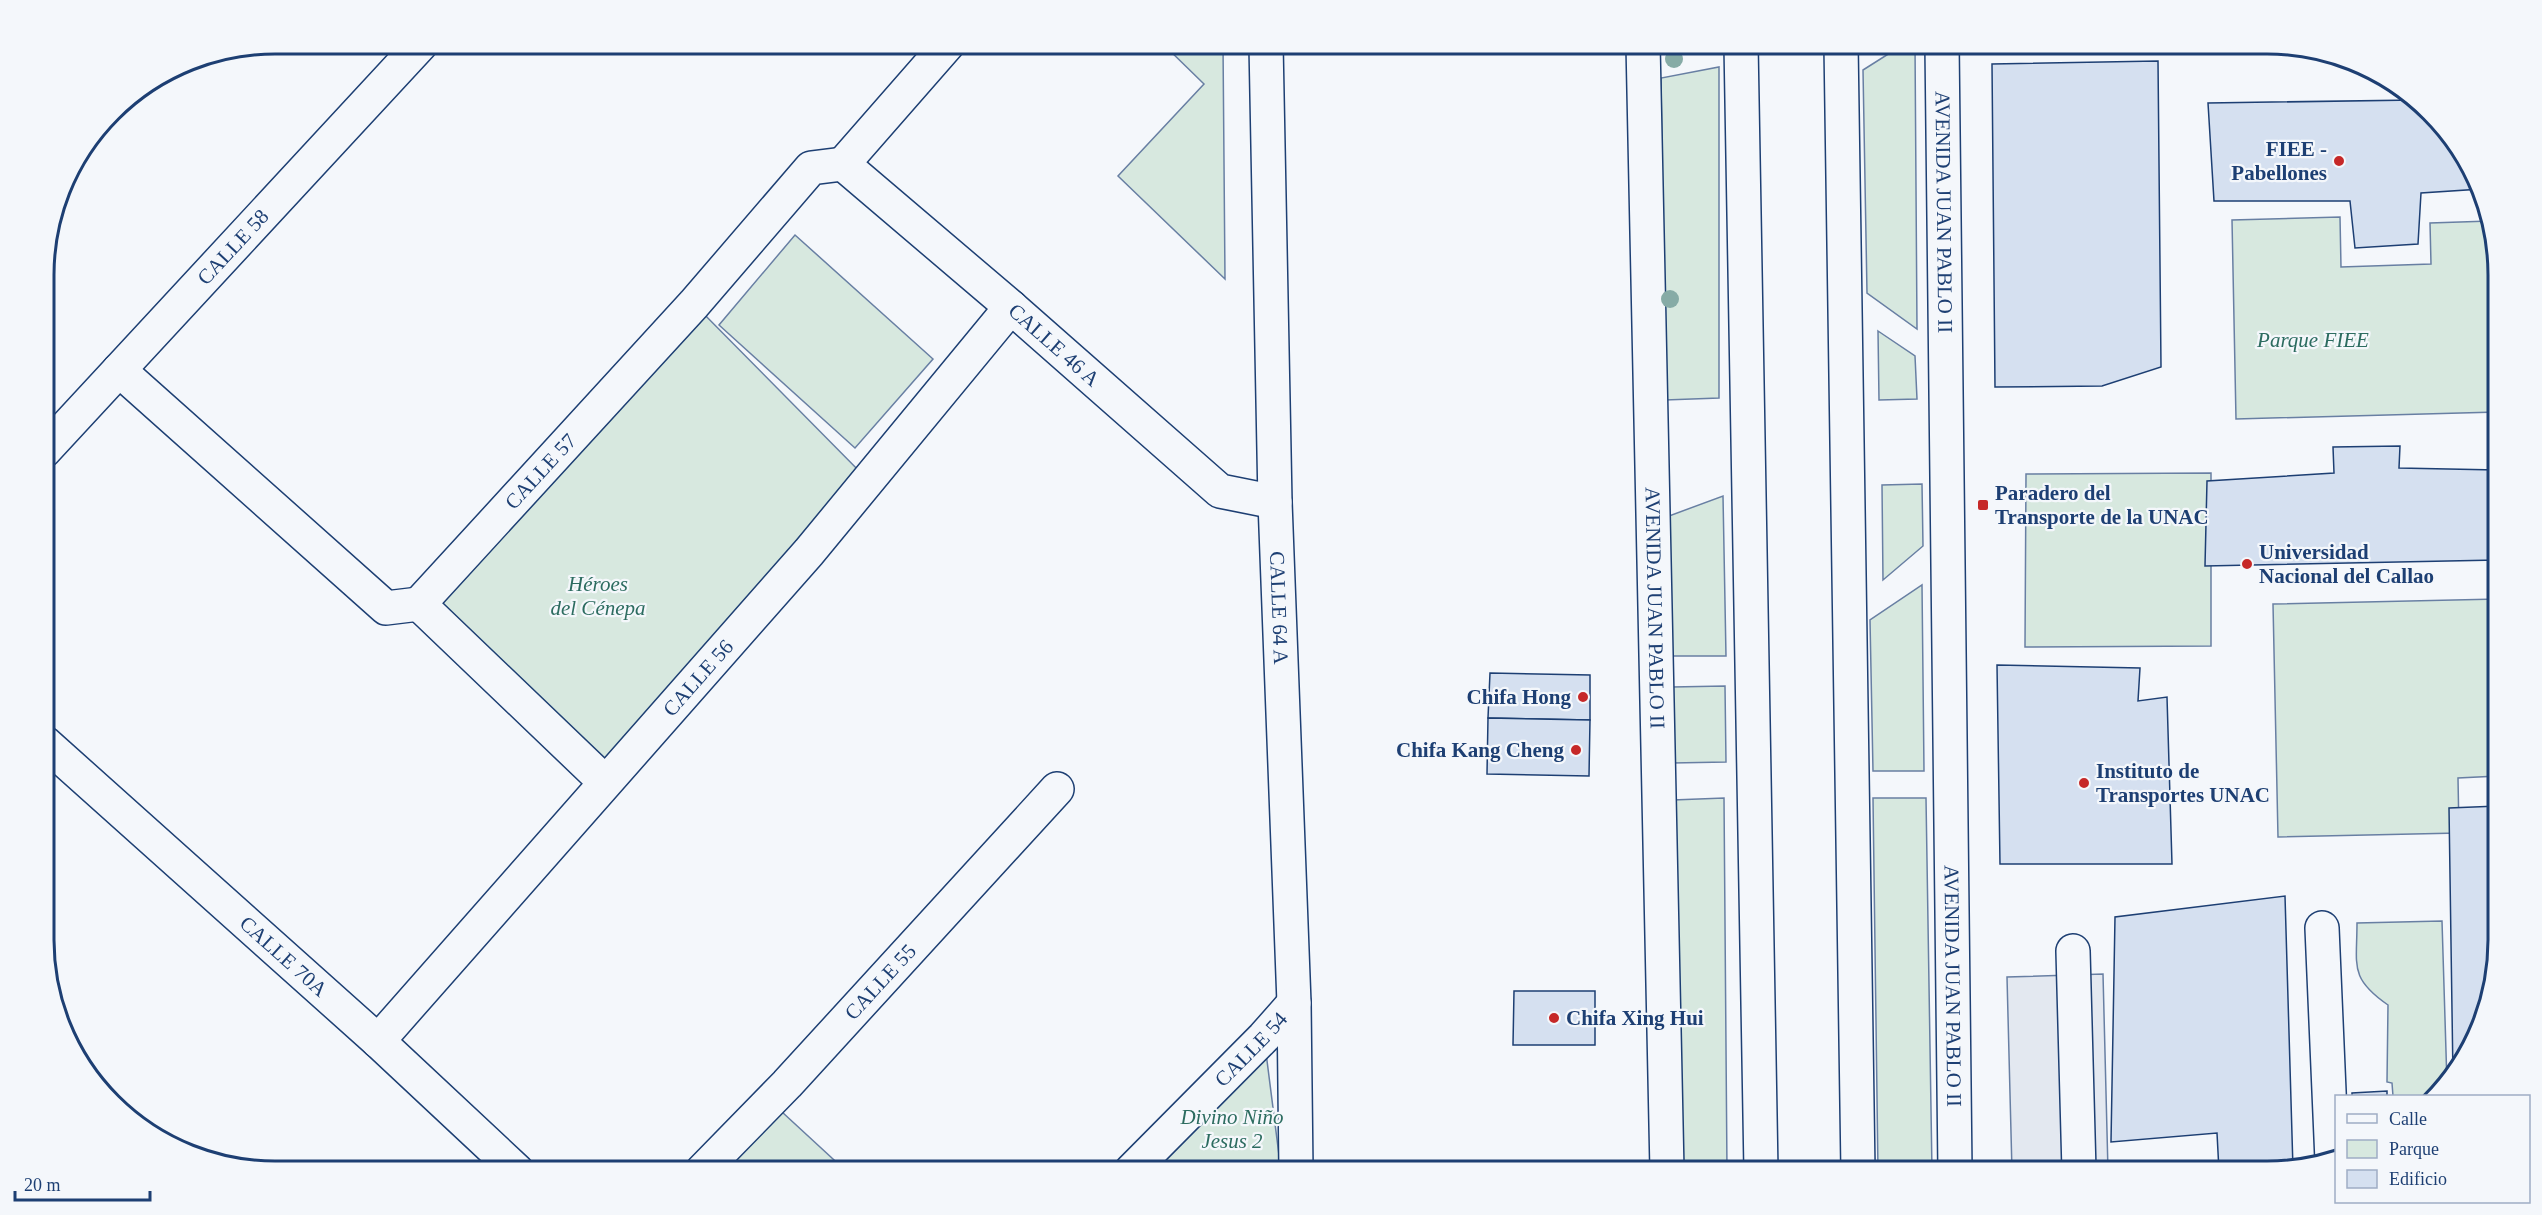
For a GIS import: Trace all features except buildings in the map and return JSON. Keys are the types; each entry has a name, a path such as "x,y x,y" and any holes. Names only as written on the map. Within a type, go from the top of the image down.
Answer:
{"street":[{"name":"CALLE 58","path":"54,440 412,54"},
{"path":"843,164 939,54"},
{"name":"CALLE 64 A","path":"1266,54 1275,502 1294,1003 1296,1161"},
{"name":"AVENIDA JUAN PABLO II","path":"1643,54 1667,1161"},
{"path":"1741,54 1761,1161"},
{"path":"1841,54 1858,1161"},
{"name":"AVENIDA JUAN PABLO II","path":"1942,54 1955,1161"},
{"name":"CALLE 46 A","path":"843,164 1011,307 1220,491 1275,502"},
{"name":"CALLE 57","path":"419,604 694,304 811,168 843,164"},
{"name":"CALLE 56","path":"378,1041 809,552 1011,307"},
{"path":"119,370 386,608 419,604 605,782"},
{"name":"CALLE 70A","path":"54,751 378,1041 505,1161"},
{"name":"CALLE 55","path":"712,1161 787,1084 1057,789"},
{"path":"2322,928 2332,1151"},
{"path":"2073,951 2079,1161"},
{"name":"CALLE 54","path":"1141,1161 1264,1037 1294,1003"}],"green space":[{"path":"1173,54 1223,54 1225,279 1118,176 1204,84"},
{"path":"1888,54 1915,54 1917,329 1867,293 1863,70"},
{"path":"1719,67 1719,398 1665,400 1661,78"},
{"name":"Parque FIEE","path":"2340,217 2341,267 2431,264 2430,223 2481,221 2488,261 2488,412 2236,419 2232,220"},
{"path":"795,235 933,359 855,448 719,325"},
{"name":"Héroes del Cénepa","path":"694,304 869,481 605,782 419,604"},
{"path":"1878,331 1915,356 1917,399 1879,400"},
{"path":"2211,473 2211,646 2025,647 2026,474"},
{"path":"1922,484 1923,546 1883,580 1882,485"},
{"path":"1723,496 1726,656 1671,656 1669,516"},
{"path":"1922,585 1924,771 1873,771 1870,620"},
{"path":"2488,599 2488,776 2458,778 2459,833 2278,837 2273,604"},
{"path":"1725,686 1726,762 1672,763 1672,687"},
{"path":"1724,798 1727,1161 1677,1161 1673,800"},
{"path":"1873,798 1926,798 1932,1161 1878,1161"},
{"path":"2442,921 2447,1068 2424,1095 2393,1095 2392,1083 2387,1082 2388,1005 2375,995 2361,979 2357,961 2357,923"},
{"name":"Divino Niño Jesus 2","path":"1264,1037 1280,1161 1139,1161"},
{"path":"769,1100 835,1161 711,1161"}],"shaded area":[{"path":"2103,974 2108,1161 2012,1161 2007,977"}],"place":[{"name":"FIEE - Pabellones","path":"2339,161"},
{"name":"Paradero del Transporte de la UNAC","path":"1983,505"},
{"name":"Universidad Nacional del Callao","path":"2247,564"},
{"name":"Chifa Hong","path":"1583,697"},
{"name":"Chifa Kang Cheng","path":"1576,750"},
{"name":"Instituto de Transportes UNAC","path":"2084,783"},
{"name":"Chifa Xing Hui","path":"1554,1018"}]}
